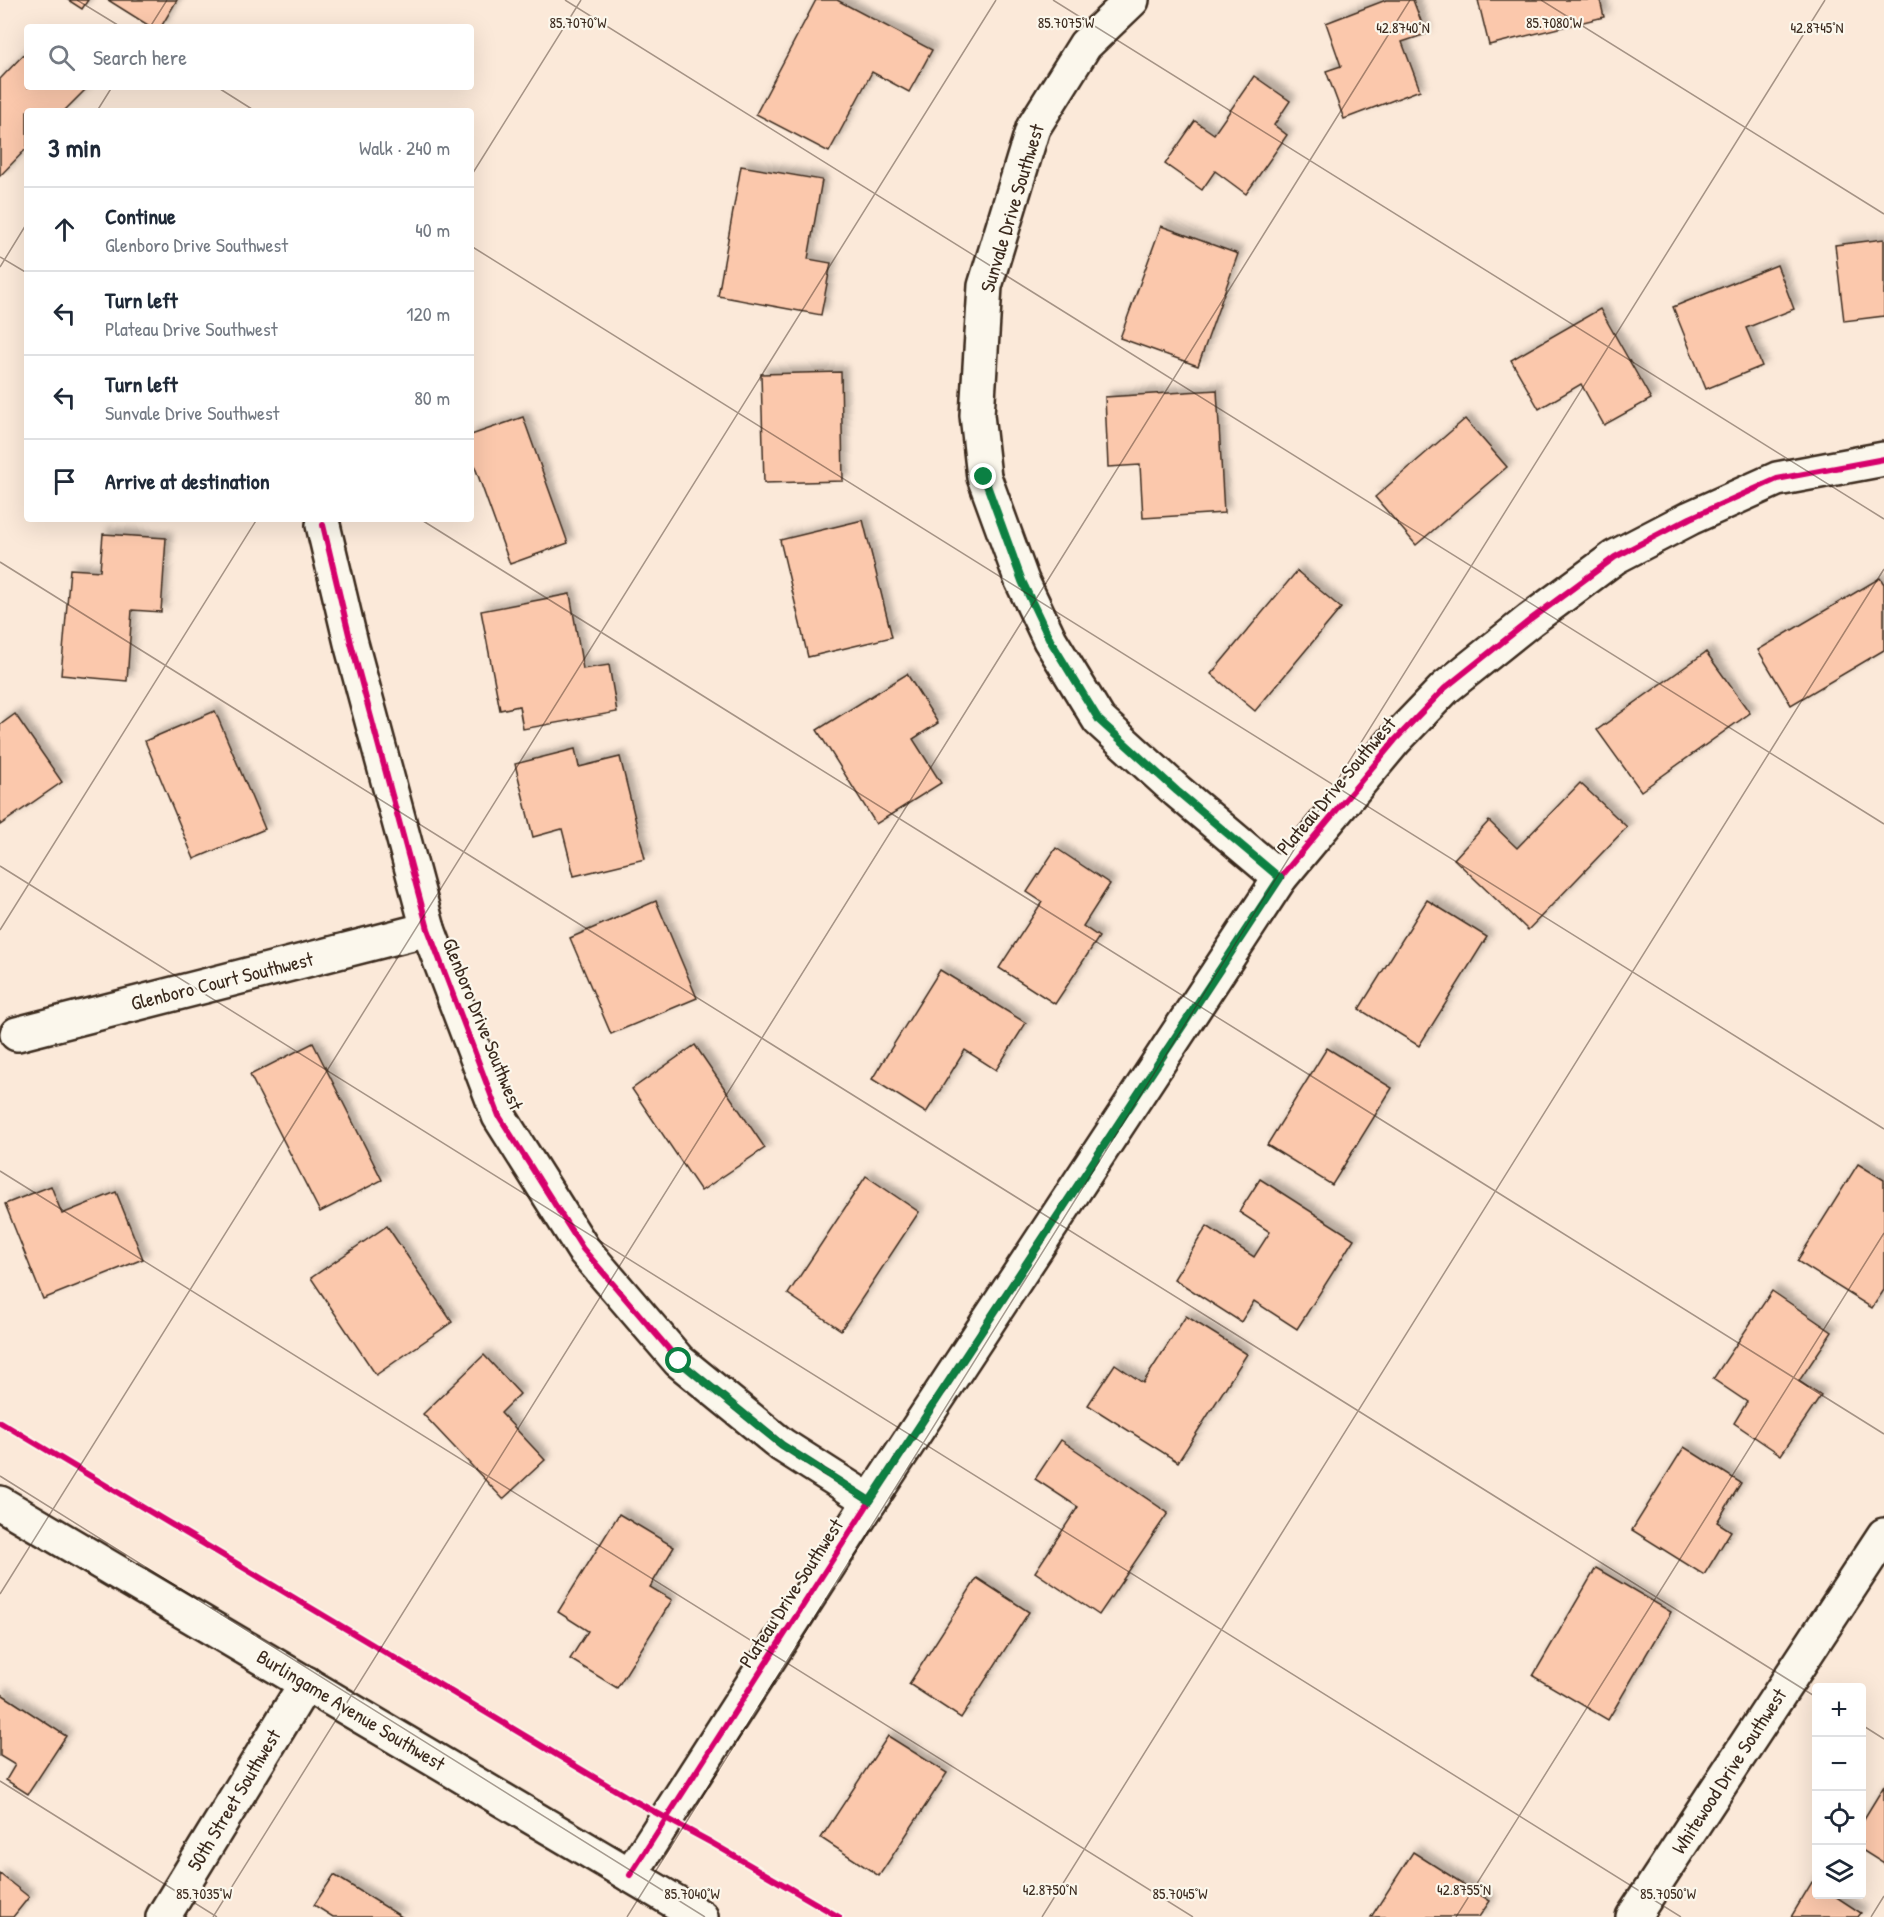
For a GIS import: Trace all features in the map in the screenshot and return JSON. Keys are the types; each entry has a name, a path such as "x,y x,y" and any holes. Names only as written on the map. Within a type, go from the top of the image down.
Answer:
{"street":[{"name":"Sunvale Drive Southwest","path":"1132,0 1086,45 1033,128 985,286 977,415 984,477 1026,591 1050,640 1099,720 1177,791 1280,878"},
{"name":"Plateau Drive Southwest","path":"630,1875 870,1501 1280,878 1395,740 1445,688 1530,620 1615,557 1689,518 1777,479 1884,459"},
{"name":"Glenboro Drive Southwest","path":"323,525 351,643 428,929 499,1116 583,1248 679,1361 782,1445 870,1501"},
{"name":"Glenboro Court Southwest","path":"17,1034 428,929"},
{"name":"Burlingame Avenue Southwest","path":"0,1503 701,1917"},
{"name":"Whitewood Drive Southwest","path":"1633,1917 1884,1535"},
{"name":"50th Street Southwest","path":"163,1917 306,1683"}],"building":[{"path":"68,0 88,0 82,9"},
{"path":"108,0 177,0 163,24 146,24"},
{"path":"816,0 837,0 932,50 909,92 872,72 829,152 756,114"},
{"path":"1386,0 1413,0 1426,34 1402,42 1420,90 1344,119 1326,71 1341,66 1326,23"},
{"path":"1478,0 1600,0 1604,17 1489,45"},
{"path":"24,54 24,90 85,90 67,108 24,108 24,151 0,176 0,79"},
{"path":"1254,76 1290,101 1274,125 1287,135 1246,194 1215,171 1202,190 1165,164 1195,121 1214,134"},
{"path":"741,166 822,180 808,259 831,263 821,315 718,296"},
{"path":"1161,226 1238,254 1198,366 1120,338"},
{"path":"1884,239 1884,316 1844,321 1835,245"},
{"path":"1777,265 1794,309 1746,328 1762,366 1706,389 1673,307"},
{"path":"1600,309 1651,399 1604,425 1581,384 1539,409 1511,360"},
{"path":"841,372 843,481 764,483 761,374"},
{"path":"1217,390 1224,513 1143,518 1140,465 1108,467 1105,397"},
{"path":"523,417 568,543 510,564 474,464 474,434"},
{"path":"1465,419 1507,467 1416,545 1375,497"},
{"path":"863,520 892,637 808,657 780,540"},
{"path":"103,534 166,538 161,612 132,610 127,681 61,675 70,569 100,571"},
{"path":"1297,571 1341,608 1255,711 1211,674"},
{"path":"1880,578 1884,584 1884,650 1791,705 1758,650"},
{"path":"570,594 583,669 609,665 617,712 523,729 519,706 500,710 481,611"},
{"path":"1706,652 1750,713 1641,791 1597,730"},
{"path":"907,674 938,723 913,739 941,783 876,824 817,730"},
{"path":"215,711 265,829 194,859 145,741"},
{"path":"15,714 62,782 0,825 0,725"},
{"path":"575,749 579,767 620,757 645,859 574,876 562,829 533,837 515,764"},
{"path":"1580,783 1627,827 1528,930 1454,859 1489,821 1517,848"},
{"path":"1056,848 1110,884 1083,926 1099,937 1055,1004 999,968 1042,902 1027,892"},
{"path":"1427,900 1487,937 1419,1046 1359,1009"},
{"path":"656,901 697,998 611,1034 570,938"},
{"path":"940,970 1026,1023 996,1070 965,1050 926,1113 872,1079"},
{"path":"313,1043 382,1180 320,1212 250,1075"},
{"path":"695,1045 765,1148 701,1191 632,1089"},
{"path":"1327,1048 1392,1088 1332,1185 1267,1145"},
{"path":"1858,1164 1884,1180 1884,1290 1872,1308 1797,1261"},
{"path":"866,1176 919,1212 841,1330 788,1294"},
{"path":"1260,1179 1354,1239 1297,1329 1254,1301 1241,1322 1174,1279 1207,1226 1254,1257 1270,1232 1239,1212"},
{"path":"51,1186 62,1214 116,1192 143,1259 43,1299 5,1204"},
{"path":"387,1226 452,1322 376,1375 311,1278"},
{"path":"1772,1291 1832,1332 1799,1381 1821,1396 1781,1455 1734,1423 1747,1402 1713,1379"},
{"path":"1186,1316 1247,1354 1178,1462 1088,1405 1115,1364 1143,1383"},
{"path":"484,1355 520,1394 501,1413 545,1460 503,1499 423,1414"},
{"path":"1061,1440 1168,1513 1099,1615 1035,1572 1078,1507 1035,1479"},
{"path":"1684,1447 1741,1483 1717,1522 1731,1531 1704,1575 1632,1530"},
{"path":"619,1514 674,1547 650,1587 672,1600 617,1688 570,1659 588,1631 558,1612"},
{"path":"1596,1568 1671,1612 1608,1720 1533,1676"},
{"path":"977,1578 1029,1612 961,1718 909,1684"},
{"path":"0,1693 66,1736 28,1794 6,1780 15,1765 0,1756"},
{"path":"888,1736 947,1773 879,1876 821,1838"},
{"path":"1884,1786 1884,1864 1866,1853 1866,1815"},
{"path":"1413,1852 1490,1901 1479,1917 1371,1917"},
{"path":"0,1874 29,1897 13,1917 0,1917"},
{"path":"334,1875 402,1917 333,1917 314,1905"},
{"path":"1812,1882 1812,1899 1840,1899 1861,1913 1858,1917 1791,1917"}],"cycle path":[{"path":"630,1875 870,1501 1280,878 1395,740 1445,688 1530,620 1615,557 1690,518 1777,479 1884,459"},
{"path":"323,525 351,643 428,929 499,1116 583,1249 679,1361 782,1445 870,1501"},
{"path":"0,1422 629,1798 839,1917"}],"route":[{"path":"679,1361 782,1445 870,1501 1280,878 1177,791 1099,720 1050,640 1022,581 984,477"}]}
